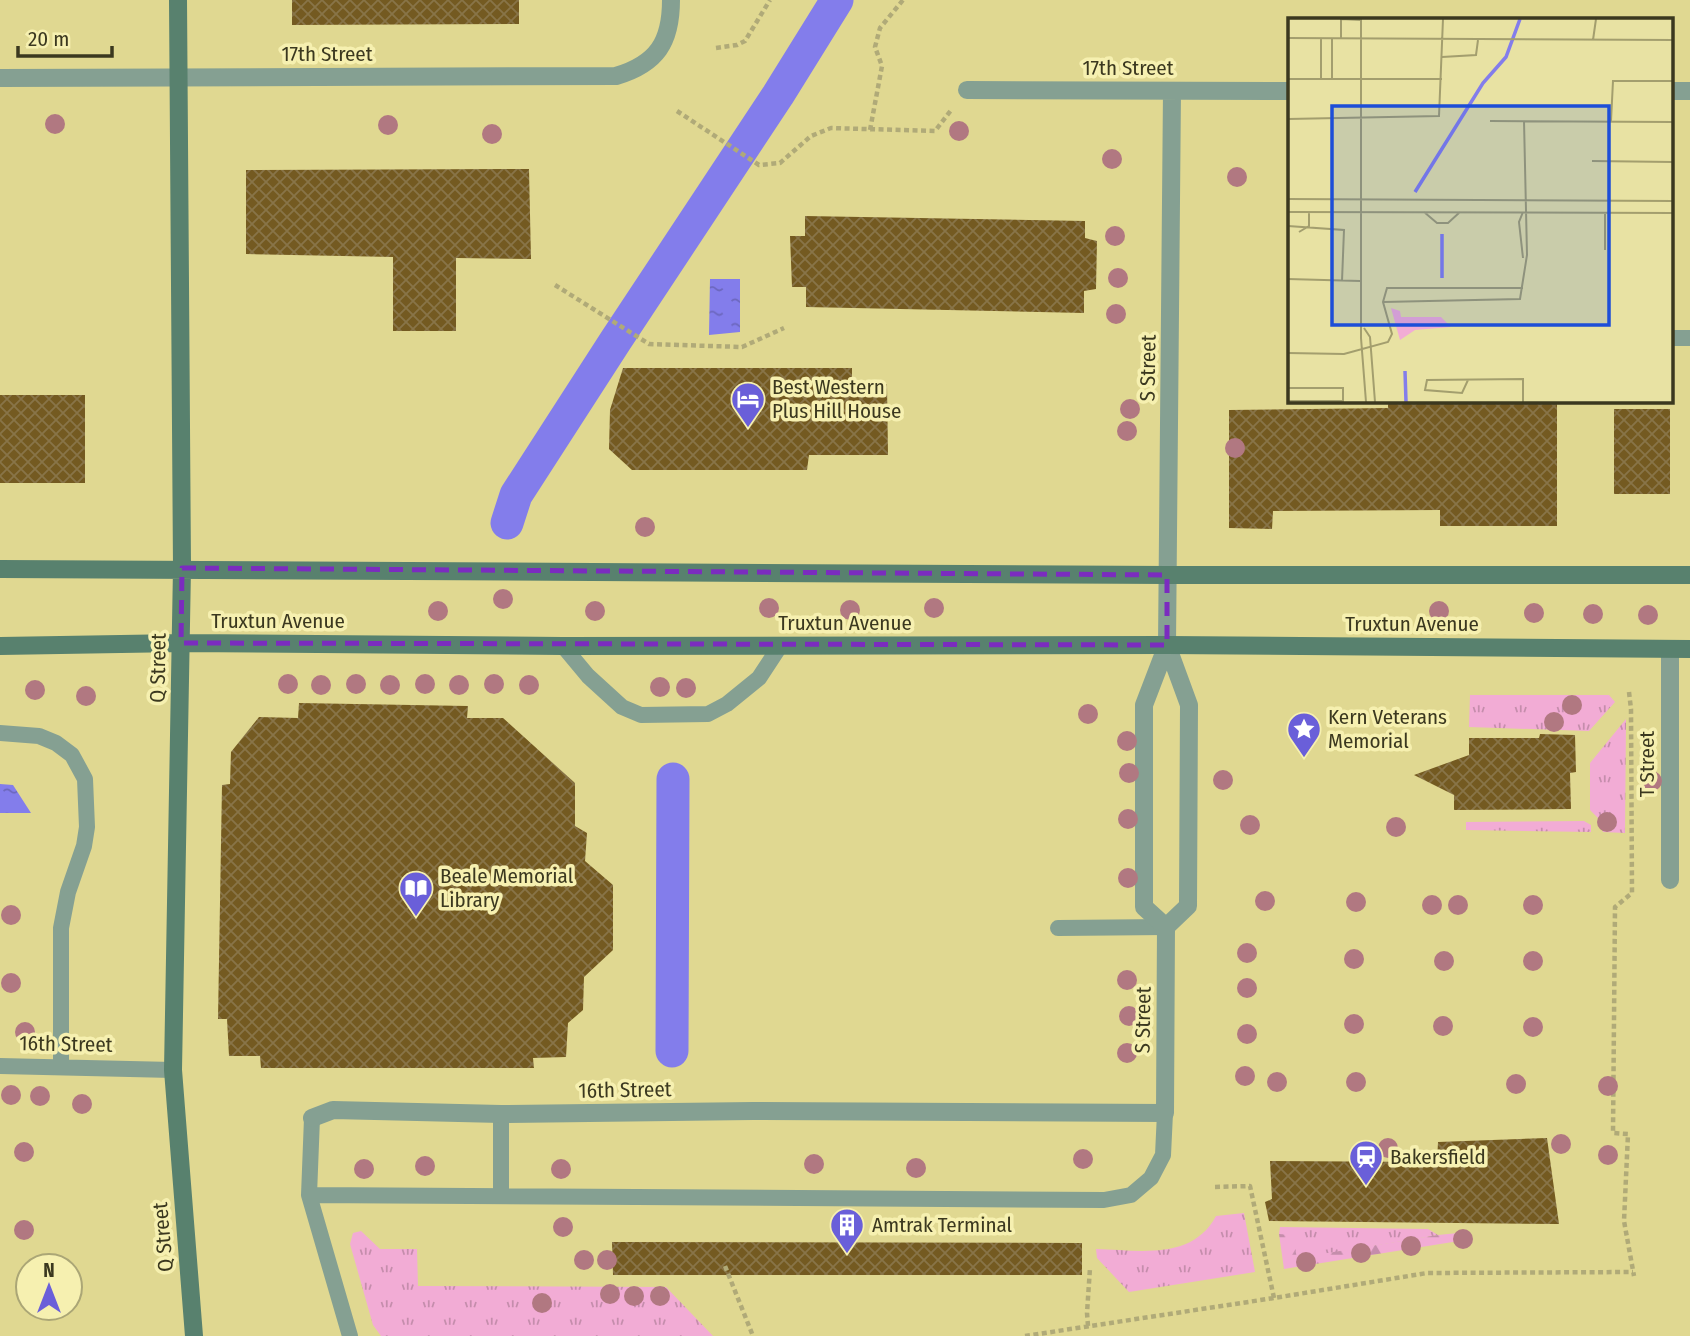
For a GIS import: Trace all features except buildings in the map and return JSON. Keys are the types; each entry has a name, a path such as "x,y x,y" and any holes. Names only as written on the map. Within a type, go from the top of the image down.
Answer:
{"main road":[{"name":"Q Street","path":"178,0 182,568 173,1070 194,1336"},
{"path":"0,569 1690,575"},
{"name":"Truxtun Avenue","path":"0,646 181,643 1690,649"}],"street":[{"name":"17th Street","path":"0,78 616,76 632,71 651,59 665,41 671,0"},
{"name":"17th Street","path":"967,90 1288,91"},
{"name":"S Street","path":"1166,927 1144,907 1144,705 1167,645 1172,91"},
{"path":"1672,91 1690,91"},
{"name":"S Street","path":"1165,1113 1166,927 1188,906 1189,718 1185,691 1167,645"},
{"name":"T Street","path":"1670,649 1670,880"},
{"name":"16th Street","path":"312,1118 333,1110 501,1114 753,1111 1165,1113"}],"lane":[{"path":"1672,338 1690,338"},
{"path":"563,646 588,676 622,707 641,715 708,713 727,704 759,677 780,646"},
{"path":"0,733 39,736 56,743 72,755 85,779 87,827 84,846 68,892 61,928 61,1066"},
{"path":"1058,928 1166,927"},
{"name":"16th Street","path":"0,1066 173,1070"},
{"path":"309,1195 1104,1199 1131,1195 1151,1178 1163,1155 1165,1113"},
{"path":"501,1114 501,1196"},
{"name":"16th Street","path":"312,1118 309,1195 350,1336"}],"path":[{"path":"716,48 745,41 770,0"},
{"path":"870,130 882,66 875,47 877,37 880,28 902,0"},
{"path":"677,111 759,165 780,163 811,136 831,128 934,131 967,90"},
{"path":"555,285 649,344 742,346 784,328"},
{"path":"1025,1336 1427,1273 1633,1274 1624,1222 1628,1134 1613,1133 1615,907 1632,893 1629,692"},
{"path":"1215,1187 1250,1186 1275,1298"},
{"path":"725,1266 754,1336"},
{"path":"1088,1326 1090,1268"}],"highlighted area":[{"path":"182,568 1167,575 1167,645 181,643"}],"shaded area":[{"path":"0,0 1690,0 1690,1336 0,1336"}],"green space":[{"path":"1470,695 1609,695 1615,702 1589,731 1469,727"},
{"path":"1626,719 1625,833 1603,832 1600,820 1590,810 1590,763"},
{"path":"1584,821 1591,825 1591,832 1466,830 1466,822"},
{"path":"1244,1213 1255,1272 1129,1292 1097,1258 1096,1249 1147,1251 1179,1246 1206,1230 1216,1216"},
{"path":"1280,1227 1428,1229 1438,1235 1296,1259 1279,1234"},
{"path":"361,1231 380,1249 417,1249 418,1286 666,1287 713,1336 381,1336 373,1325 350,1244 353,1233"},
{"path":"1458,1233 1459,1241 1284,1269 1279,1234 1292,1235 1297,1258"}],"water":[{"path":"710,279 740,279 740,332 709,335"},
{"path":"0,784 13,785 31,813 0,813"}],"waterway":[{"path":"507,523 516,495 778,95 837,0"},
{"path":"672,1051 673,779"}],"place":[{"name":"Best Western Plus Hill House","path":"748,429"},
{"name":"Kern Veterans Memorial","path":"1304,759"},
{"name":"Beale Memorial Library","path":"416,918"},
{"name":"Bakersfield","path":"1366,1187"},
{"name":"Amtrak Terminal","path":"847,1255"}]}
